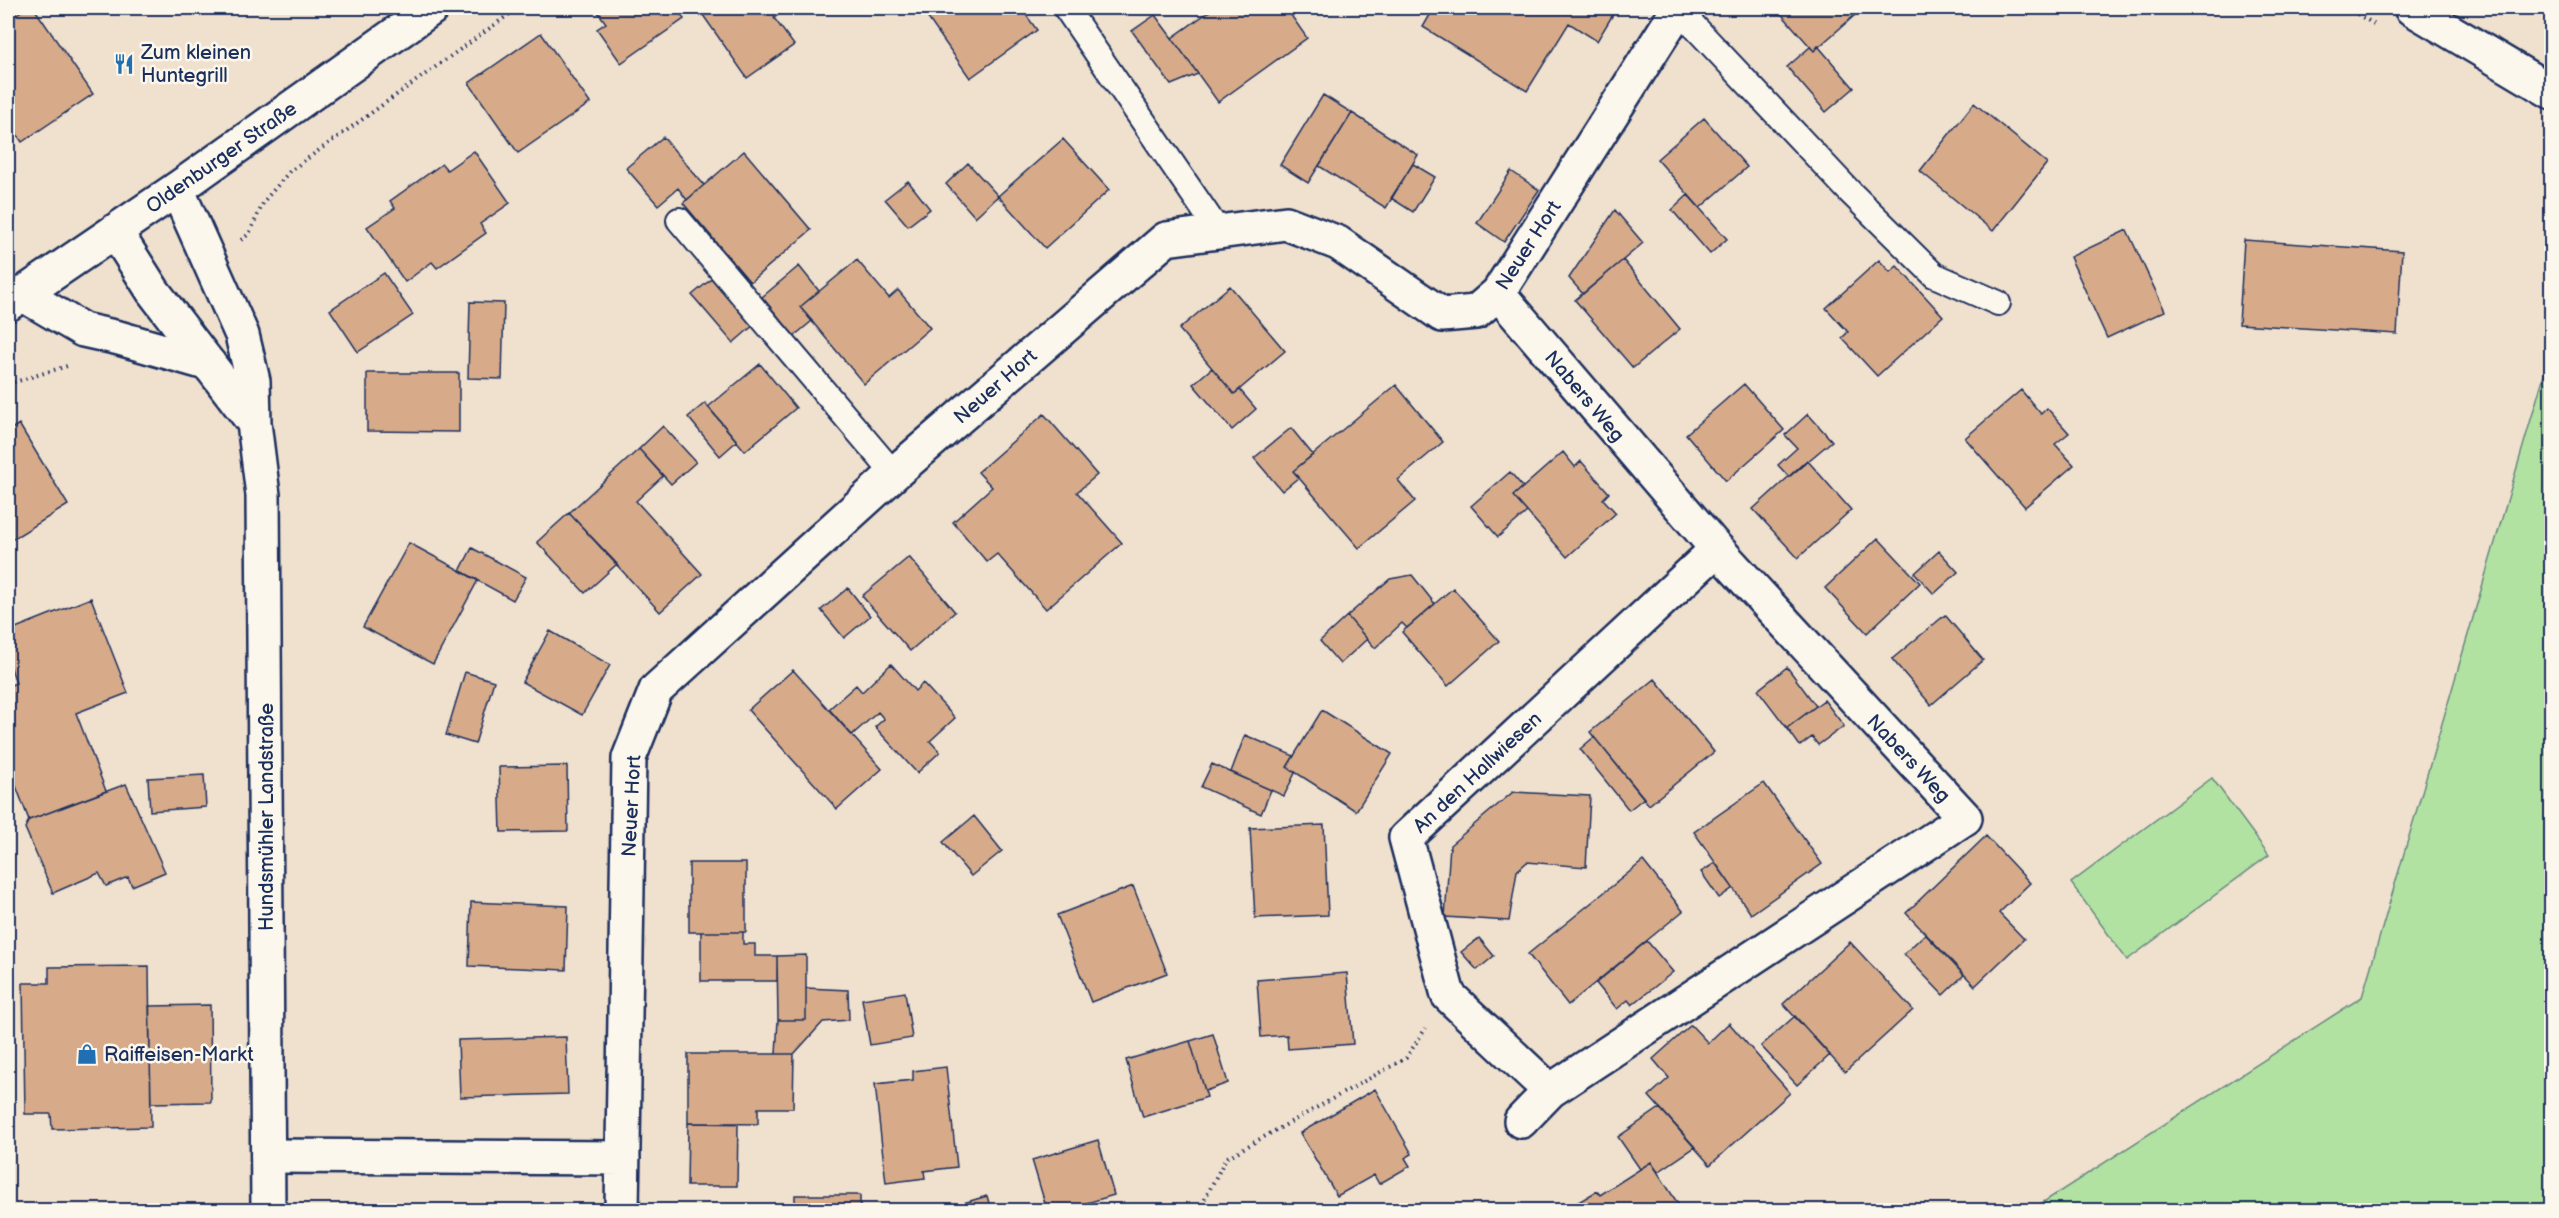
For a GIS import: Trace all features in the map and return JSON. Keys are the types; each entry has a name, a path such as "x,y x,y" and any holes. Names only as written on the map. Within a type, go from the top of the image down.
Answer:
{"street":[{"name":"Oldenburger Straße","path":"15,299 177,189 432,8"},
{"name":"Neuer Hort","path":"622,1210 629,770 633,748 656,690 894,474 1166,240 1286,223 1338,243 1442,315 1476,312 1498,293 1678,8"},
{"path":"2411,8 2552,92"},
{"name":"Hundsmühler Landstraße","path":"177,189 242,335 253,381 263,495 268,1210"},
{"path":"115,231 153,291 255,423"},
{"name":"Nabers Weg","path":"1498,293 1717,549 1965,819 1550,1091 1521,1121"},
{"path":"15,299 82,330 119,338 209,364"},
{"name":"An den Hallwiesen","path":"1448,995 1406,838 1717,549"},
{"path":"1448,995 1550,1091"},
{"path":"268,1156 623,1158"}],"lane":[{"path":"1066,8 1219,232"},
{"path":"1678,8 1850,192 1934,275 1998,303"},
{"path":"680,220 894,474"}],"path":[{"path":"210,259 249,234 264,201 290,171 518,8"},
{"path":"8,384 72,365"},
{"path":"1199,1210 1226,1158 1406,1058 1448,995"}],"green space":[{"path":"2551,351 2551,1210 2031,1210 2362,997"},
{"path":"2212,778 2269,855 2127,960 2071,883"}],"building":[{"path":"26,8 34,8 93,94 22,142 8,121 8,20"},
{"path":"595,8 676,8 684,19 621,63 597,29 606,23"},
{"path":"698,8 789,8 774,18 794,45 747,78"},
{"path":"935,8 1021,8 1037,30 970,78 925,14"},
{"path":"1214,8 1286,8 1307,38 1218,102 1172,38"},
{"path":"1434,8 1617,8 1597,41 1569,23 1527,91 1423,27"},
{"path":"1776,8 1863,8 1814,51"},
{"path":"1155,15 1198,74 1171,85 1132,31"},
{"path":"541,33 590,103 518,153 469,83"},
{"path":"1818,46 1854,88 1826,112 1787,67 1810,47 1814,51"},
{"path":"1323,95 1352,113 1308,183 1280,165"},
{"path":"1974,103 2047,163 1993,231 1920,171"},
{"path":"1352,113 1418,155 1386,208 1319,166"},
{"path":"1704,118 1747,167 1700,208 1657,159"},
{"path":"663,137 704,185 687,200 678,188 658,205 626,168"},
{"path":"1063,139 1109,190 1045,248 998,196"},
{"path":"474,151 510,203 480,224 486,233 437,268 432,262 405,282 367,227 395,208 390,201 442,164 447,170"},
{"path":"744,151 811,230 750,282 683,203"},
{"path":"968,163 998,196 975,217 946,184"},
{"path":"1413,164 1435,177 1413,212 1391,198"},
{"path":"1511,171 1539,190 1504,242 1477,223"},
{"path":"908,181 930,209 908,226 885,199"},
{"path":"1688,195 1727,239 1710,254 1672,210"},
{"path":"1615,210 1643,243 1583,294 1569,278"},
{"path":"2127,230 2165,311 2107,338 2070,257"},
{"path":"2244,240 2402,251 2397,334 2239,324"},
{"path":"857,260 889,298 898,290 930,328 864,384 800,307"},
{"path":"1623,260 1680,329 1633,368 1575,300"},
{"path":"1879,260 1890,272 1897,266 1943,316 1877,376 1842,338 1848,332 1826,308"},
{"path":"799,266 819,291 800,307 812,321 794,336 762,297"},
{"path":"384,273 413,315 358,352 330,310"},
{"path":"715,276 755,324 733,343 692,295"},
{"path":"1230,286 1285,351 1234,394 1179,329"},
{"path":"470,302 504,303 502,379 468,378"},
{"path":"760,364 796,408 745,451 708,407"},
{"path":"1212,368 1234,394 1240,390 1256,409 1232,430 1193,384"},
{"path":"367,373 459,373 459,432 367,431"},
{"path":"1744,384 1784,430 1726,481 1686,434"},
{"path":"1396,385 1443,442 1398,480 1415,501 1359,548 1293,471"},
{"path":"2021,390 2041,414 2047,408 2069,433 2055,444 2074,465 2025,507 1965,438"},
{"path":"705,403 737,441 720,456 688,417"},
{"path":"1044,414 1097,475 1077,492 1122,543 1046,609 997,554 987,562 953,522 992,487 978,472"},
{"path":"1808,414 1832,441 1789,477 1778,465 1797,448 1785,435"},
{"path":"19,424 68,505 8,542 8,431"},
{"path":"663,426 696,462 671,484 639,449"},
{"path":"1291,428 1313,455 1293,471 1299,477 1282,491 1254,458"},
{"path":"639,449 663,476 636,501 702,574 660,612 569,513"},
{"path":"1563,452 1575,467 1581,461 1609,493 1603,499 1616,513 1567,557 1513,496"},
{"path":"1807,460 1851,510 1798,558 1753,509"},
{"path":"1510,472 1523,487 1513,496 1527,512 1498,537 1471,506"},
{"path":"569,513 617,564 585,593 537,542"},
{"path":"1878,538 1920,583 1867,633 1825,588"},
{"path":"409,543 478,580 433,664 363,627"},
{"path":"472,548 526,577 513,600 460,571"},
{"path":"1939,551 1958,572 1934,594 1915,573"},
{"path":"909,557 955,612 910,651 862,596"},
{"path":"1412,575 1435,604 1407,628 1402,623 1375,648 1347,616 1390,579"},
{"path":"848,588 870,616 844,638 821,610"},
{"path":"1453,588 1499,641 1448,686 1402,632"},
{"path":"91,598 128,693 76,713 106,791 29,820 8,765 8,686 16,683 8,659 8,631"},
{"path":"1945,615 1983,660 1931,705 1892,659"},
{"path":"1347,616 1367,639 1340,664 1320,641"},
{"path":"550,631 610,665 582,715 522,682"},
{"path":"891,664 915,691 923,683 955,718 930,741 940,752 917,773 875,727 884,719 878,712 852,735 829,709 856,685 862,692"},
{"path":"1787,667 1816,706 1787,728 1758,690"},
{"path":"793,670 882,769 837,809 748,710"},
{"path":"465,672 494,681 475,744 446,735"},
{"path":"1655,679 1714,752 1649,805 1590,732"},
{"path":"1824,700 1844,726 1818,745 1812,737 1800,746 1787,728"},
{"path":"1322,710 1392,754 1356,811 1287,767"},
{"path":"1245,735 1294,756 1287,767 1295,773 1284,796 1231,772"},
{"path":"1594,737 1644,798 1629,810 1580,749"},
{"path":"1212,764 1271,790 1261,814 1201,787"},
{"path":"567,766 568,831 501,832 499,767"},
{"path":"204,775 206,807 150,811 148,778"},
{"path":"1764,783 1822,864 1751,914 1694,832"},
{"path":"126,784 165,872 132,886 128,877 106,886 99,873 53,893 25,828 29,820"},
{"path":"1513,792 1590,796 1586,867 1527,862 1517,871 1509,921 1445,917 1450,845"},
{"path":"974,816 1002,851 971,876 943,842"},
{"path":"1324,825 1328,915 1255,918 1250,828"},
{"path":"1986,836 2030,883 1999,913 2024,939 1975,986 1906,913"},
{"path":"1643,861 1683,911 1568,1005 1528,954"},
{"path":"689,863 746,863 746,932 689,932"},
{"path":"1715,863 1733,888 1719,898 1701,872"},
{"path":"1133,886 1167,973 1091,1002 1057,915"},
{"path":"471,902 568,906 566,970 469,966"},
{"path":"701,932 743,932 743,944 755,944 755,956 777,956 777,981 701,981"},
{"path":"1925,934 1964,975 1943,995 1904,954"},
{"path":"1479,938 1494,956 1477,970 1461,952"},
{"path":"1647,941 1673,972 1632,1005 1628,1000 1617,1009 1596,983"},
{"path":"1850,942 1913,1010 1845,1072 1783,1004"},
{"path":"806,955 806,1020 778,1020 777,956"},
{"name":"Raiffeisen-Markt","path":"149,966 151,1127 52,1129 51,1114 25,1114 23,983 49,983 49,967"},
{"path":"1347,973 1353,1044 1288,1049 1287,1035 1261,1037 1257,980"},
{"path":"806,988 848,990 849,1020 823,1022 794,1054 776,1054 778,1020 806,1020"},
{"path":"905,992 912,1038 870,1045 862,999"},
{"path":"210,1005 211,1102 151,1103 149,1006"},
{"path":"1795,1016 1830,1055 1797,1085 1761,1046"},
{"path":"1729,1023 1790,1093 1710,1165 1649,1096 1669,1078 1653,1059 1691,1025 1708,1043"},
{"path":"1213,1034 1228,1083 1205,1091 1190,1041"},
{"path":"566,1037 568,1094 460,1097 458,1040"},
{"path":"1190,1041 1207,1097 1143,1117 1126,1060"},
{"path":"688,1054 794,1054 793,1108 758,1108 758,1124 688,1123"},
{"path":"946,1067 957,1167 924,1171 925,1178 886,1183 875,1084 913,1080 913,1071"},
{"path":"1375,1089 1412,1154 1405,1158 1410,1166 1379,1184 1374,1175 1337,1196 1300,1133"},
{"path":"1660,1108 1695,1147 1658,1172 1651,1162 1640,1169 1618,1137"},
{"path":"688,1123 738,1123 737,1186 687,1186"},
{"path":"1098,1140 1114,1195 1063,1210 1047,1210 1032,1160"},
{"path":"1651,1162 1680,1207 1674,1210 1565,1210 1597,1191 1600,1195"},
{"path":"795,1195 860,1195 860,1210 795,1210"},
{"path":"987,1196 991,1210 940,1210"}],"place":[{"name":"Zum kleinen Huntegrill","path":"124,64"},
{"name":"Raiffeisen-Markt","path":"87,1054"}]}
